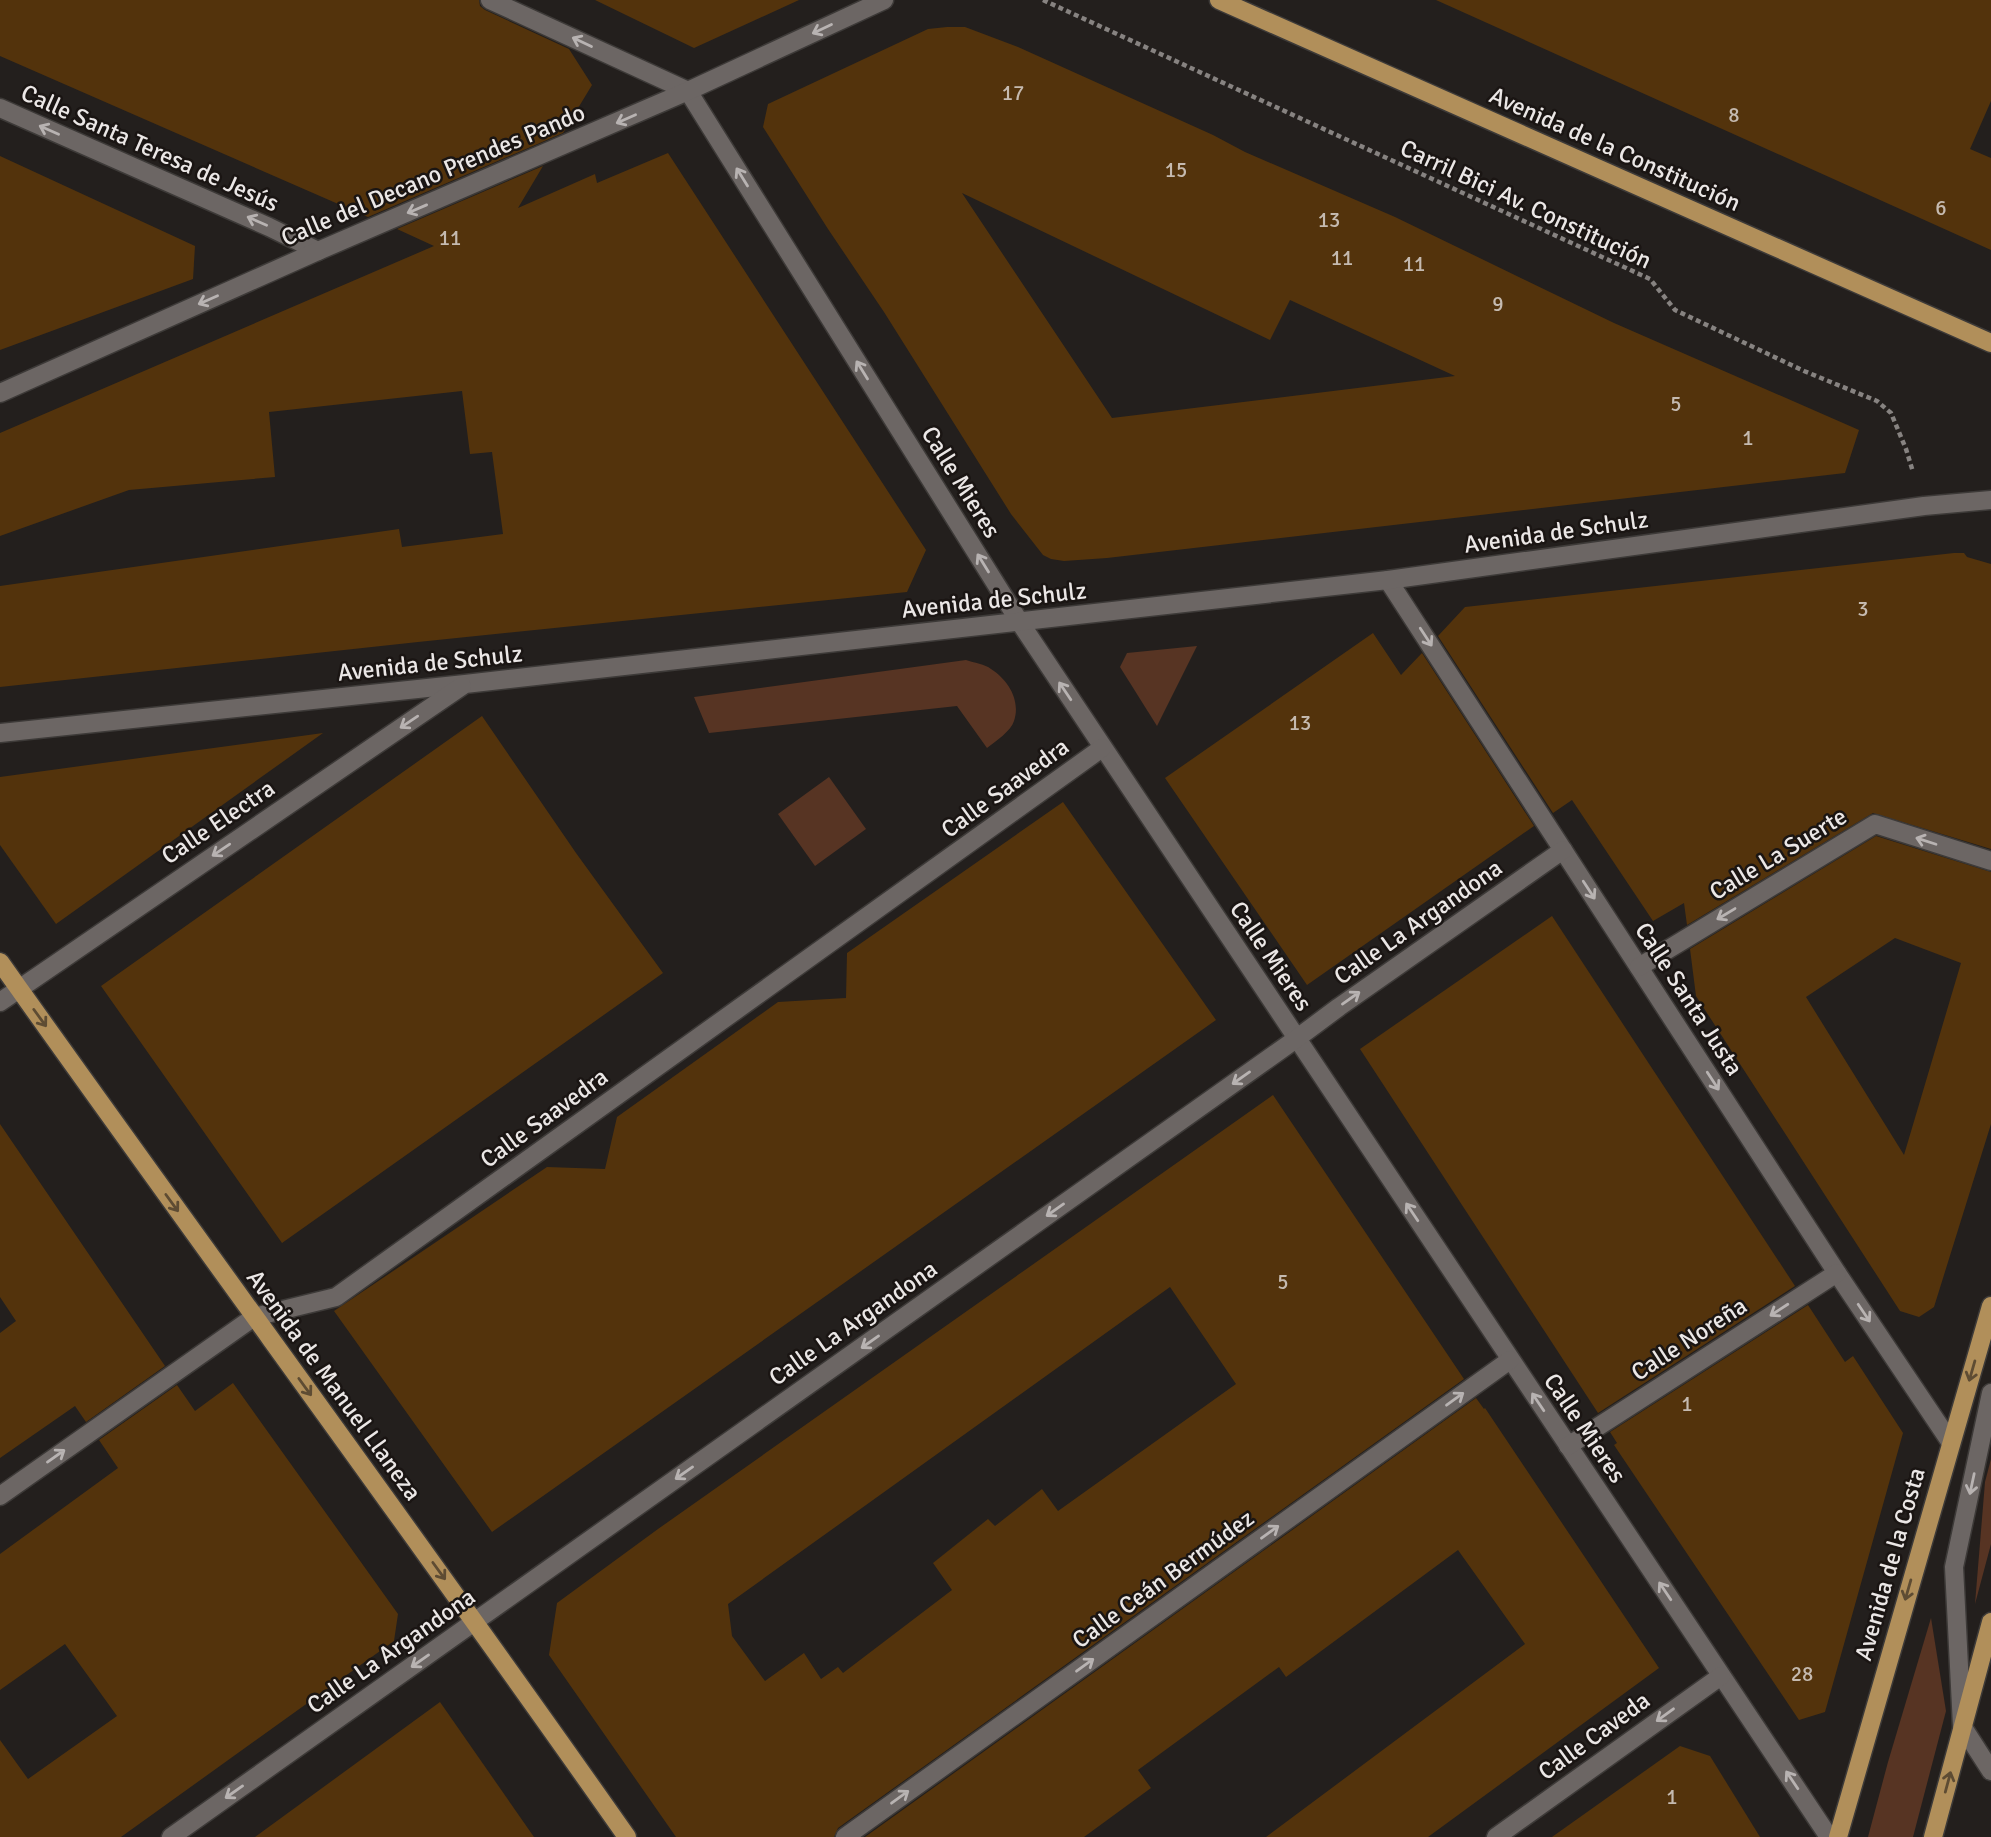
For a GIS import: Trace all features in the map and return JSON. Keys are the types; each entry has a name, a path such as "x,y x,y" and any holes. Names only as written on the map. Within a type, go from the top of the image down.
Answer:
{"main road":[{"name":"Avenida de la Constitución","path":"1219,0 1991,343"},
{"name":"Avenida de Manuel Llaneza","path":"0,962 475,1621 627,1837"},
{"name":"Avenida de la Costa","path":"1838,1837 1991,1306"},
{"path":"1933,1837 1991,1622"}],"street":[{"path":"490,0 688,91"},
{"name":"Calle del Decano Prendes Pando","path":"0,393 318,251 688,91 884,0"},
{"name":"Calle Mieres","path":"688,91 1019,621 1829,1837"},
{"name":"Calle Santa Teresa de Jesús","path":"0,108 318,251"},
{"name":"Avenida de Schulz","path":"0,733 465,684 1388,580 1924,506 1991,500"},
{"name":"Calle Santa Justa","path":"1388,580 1837,1273 1951,1443"},
{"name":"Calle Electra","path":"0,1002 465,684"},
{"name":"Calle Saavedra","path":"0,1496 254,1317 336,1297 1102,748"},
{"name":"Calle La Suerte","path":"1639,967 1875,824 1991,862"},
{"name":"Calle La Argandona","path":"171,1837 1563,850"},
{"name":"Calle Noreña","path":"1568,1446 1837,1273"},
{"name":"Calle Ceán Bermúdez","path":"845,1837 1510,1360"},
{"path":"1991,1393 1954,1567 1962,1726 1991,1771"},
{"name":"Calle Caveda","path":"1496,1837 1721,1676"}],"path":[{"name":"Carril Bici Av. Constitución","path":"1043,0 1650,279 1675,310 1804,371 1877,401 1891,413 1924,506"}],"shaded area":[{"path":"1197,646 1157,726 1120,667 1127,653"},
{"path":"966,660 986,666 997,674 1012,691 1016,706 1010,728 987,748 957,706 709,733 694,697"},
{"path":"829,777 866,829 815,866 778,814"},
{"path":"1991,1459 1991,1544 1975,1604 1985,1482"},
{"path":"1931,1618 1946,1711 1913,1837 1868,1837 1888,1762"}],"building":[{"path":"0,0 479,0 480,6 485,10 569,49 592,85 563,133 368,217 0,56"},
{"path":"595,0 799,0 694,48"},
{"path":"1436,0 1991,0 1991,101 1970,149 1991,158 1991,250"},
{"path":"965,27 1018,47 1245,152 1395,217 1614,323 1859,430 1845,473 1107,558 1064,561 1051,559 1043,555 1011,514 763,127 768,104 928,29","holes":["962,193 1270,340 1290,300 1455,376 1112,418"]},
{"path":"668,153 926,550 907,592 0,687 0,586 399,529 402,547 503,534 492,452 470,454 462,391 269,412 275,477 129,490 0,536 0,433 434,246 397,229 543,166 518,208 595,174 597,183"},
{"path":"0,156 195,246 193,279 0,350"},
{"path":"1964,553 1967,557 1991,564 1991,849 1873,813 1687,925 1684,903 1653,921 1572,800 1553,813 1438,636 1465,607"},
{"path":"1373,633 1401,675 1422,653 1534,826 1307,985 1165,778"},
{"path":"482,716 663,973 282,1243 101,986"},
{"path":"323,733 56,924 0,845 0,777"},
{"path":"1063,802 1216,1020 492,1532 334,1311 547,1167 605,1169 617,1117 778,1002 846,998 847,953"},
{"path":"1876,836 1991,872 1991,1124 1934,1307 1919,1317 1900,1311 1696,996 1690,949","holes":["1895,938 1961,963 1904,1155 1806,997"]},
{"path":"1552,916 1795,1286 1598,1413 1360,1049"},
{"path":"1273,1095 1464,1379 838,1828 834,1837 676,1837 549,1655 557,1603","holes":["1170,1287 1236,1384 1058,1511 1042,1489 995,1526 988,1519 933,1563 952,1590 843,1673 838,1667 821,1679 804,1653 765,1681 732,1636 728,1604"]},
{"path":"0,1124 165,1366 86,1422 75,1406 0,1458 0,1333 16,1321 0,1297"},
{"path":"1808,1305 1845,1362 1853,1356 1903,1433 1825,1712 1799,1720 1614,1445 1617,1443 1610,1432"},
{"path":"233,1383 398,1614 394,1641 121,1837 0,1837 0,1740 28,1779 117,1716 65,1644 0,1690 0,1554 118,1468 99,1440 177,1385 195,1411"},
{"path":"1476,1398 1659,1668 1428,1837 1266,1837 1525,1644 1458,1550 1286,1677 1279,1667 1138,1770 1151,1788 1084,1837 865,1837"},
{"path":"440,1702 534,1837 255,1837"},
{"path":"1680,1746 1710,1756 1760,1837 1552,1837"}]}
